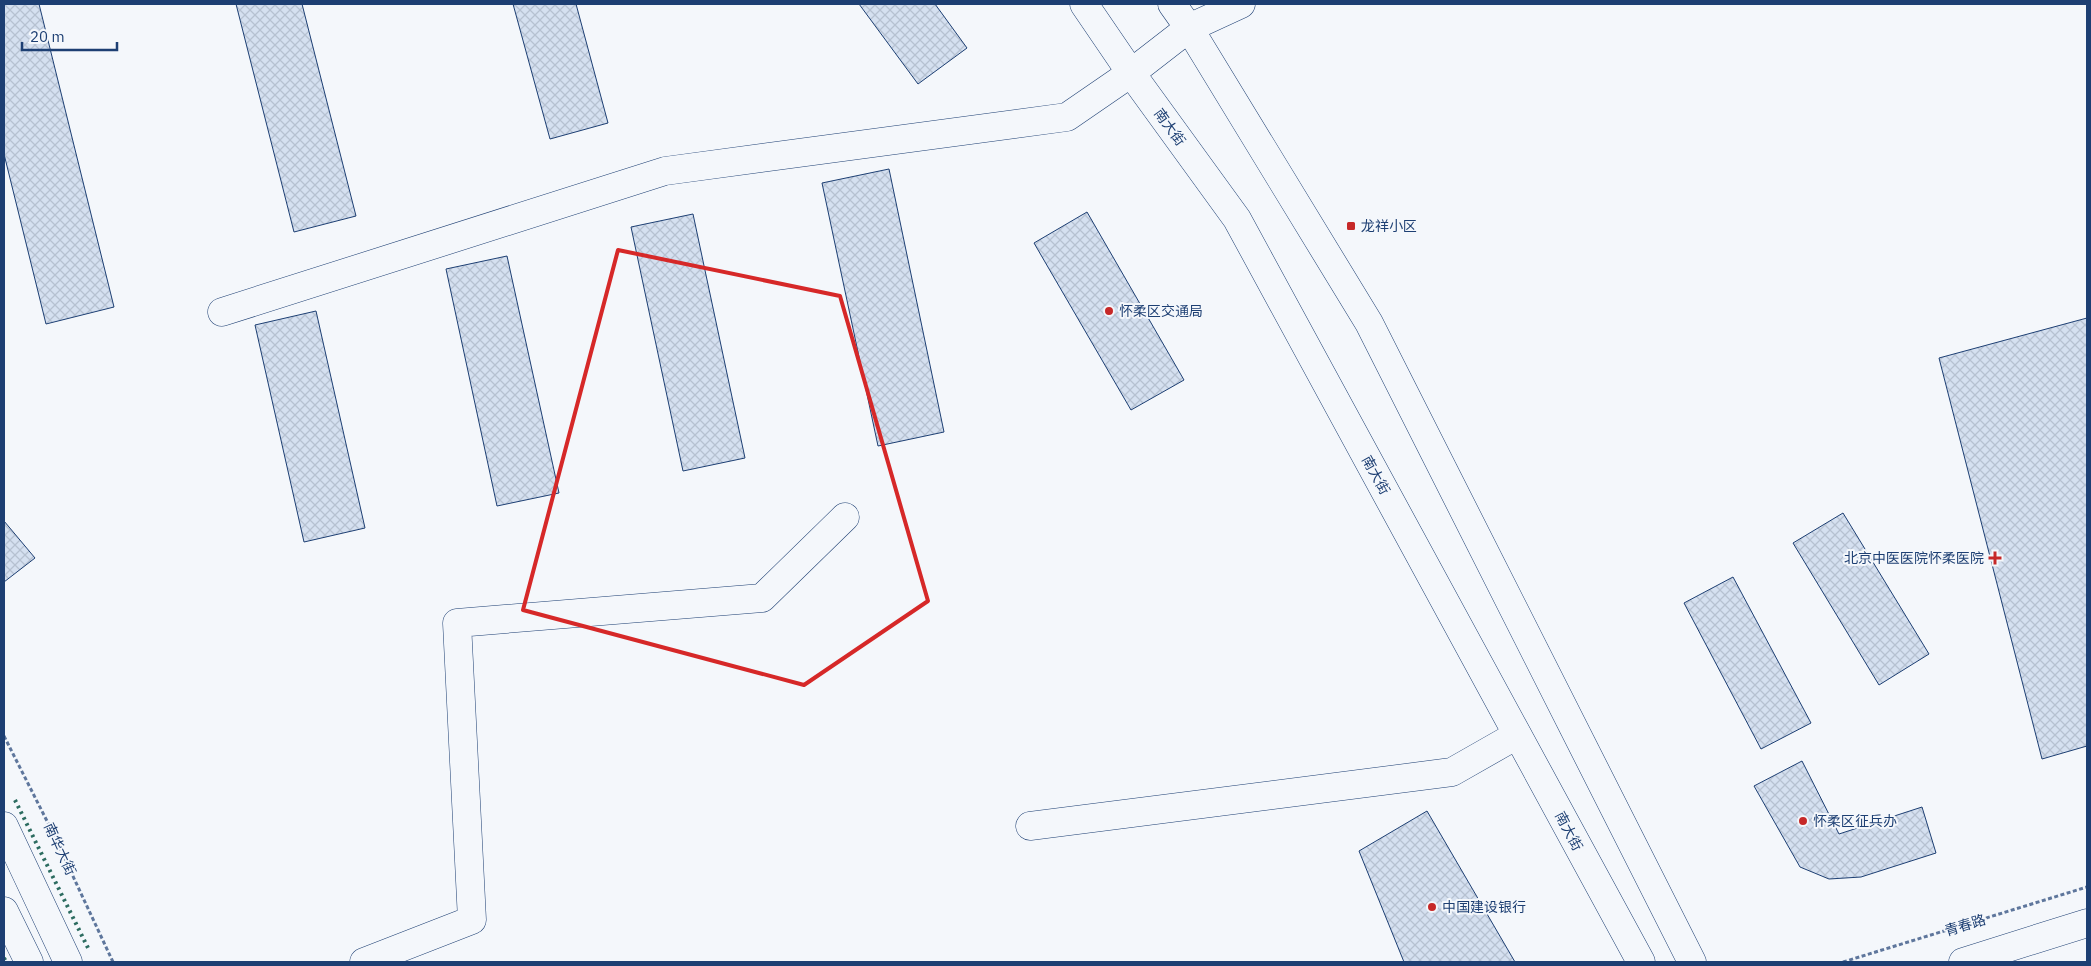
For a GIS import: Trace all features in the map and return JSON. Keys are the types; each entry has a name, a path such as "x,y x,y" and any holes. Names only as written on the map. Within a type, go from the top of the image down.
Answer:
{"main road":[{"name":"南大街","path":"1084,4 1237,219 1641,962"},
{"path":"1172,4 1189,28 1369,322 1692,962"},
{"path":"222,312 665,170 1067,117 1132,73 1189,28 1241,4"},
{"path":"364,962 472,920 457,623 762,598 844,516"},
{"path":"1030,826 1452,772 1517,735"},
{"path":"4,826 68,962"},
{"path":"4,912 29,962"},
{"path":"1963,962 2087,924"}],"path":[{"name":"南华大街","path":"4,736 50,826 113,962"},
{"name":"青春路","path":"1843,962 2087,887"}],"highlighted area":[{"path":"618,250 840,296 928,601 804,685 523,610"}],"building":[{"path":"4,4 39,4 114,307 46,324 4,154"},
{"path":"236,4 302,4 356,216 294,232"},
{"path":"513,4 576,4 608,123 550,139"},
{"path":"859,4 935,4 967,48 918,84"},
{"path":"889,169 944,432 878,446 822,183"},
{"name":"怀柔区交通局","path":"1087,212 1184,380 1131,410 1034,243"},
{"path":"693,214 745,458 683,471 631,227"},
{"path":"507,256 559,493 497,506 446,269"},
{"path":"316,311 365,528 304,542 255,325"},
{"path":"2087,318 2087,746 2042,759 1939,358"},
{"path":"1843,513 1929,654 1879,685 1793,543"},
{"path":"4,521 35,558 4,582"},
{"path":"1733,577 1811,723 1761,749 1684,603"},
{"name":"怀柔区征兵办","path":"1802,761 1839,834 1922,807 1936,853 1861,877 1829,879 1800,867 1754,786"},
{"name":"中国建设银行","path":"1427,811 1515,962 1404,962 1359,851"}],"hedge":[{"path":"15,800 88,948"},
{"path":"4,958 6,962"}],"place":[{"name":"龙祥小区","path":"1351,226"},
{"name":"怀柔区交通局","path":"1109,311"},
{"name":"北京中医医院怀柔医院","path":"1995,558"},
{"name":"怀柔区征兵办","path":"1803,821"},
{"name":"中国建设银行","path":"1432,907"}]}
